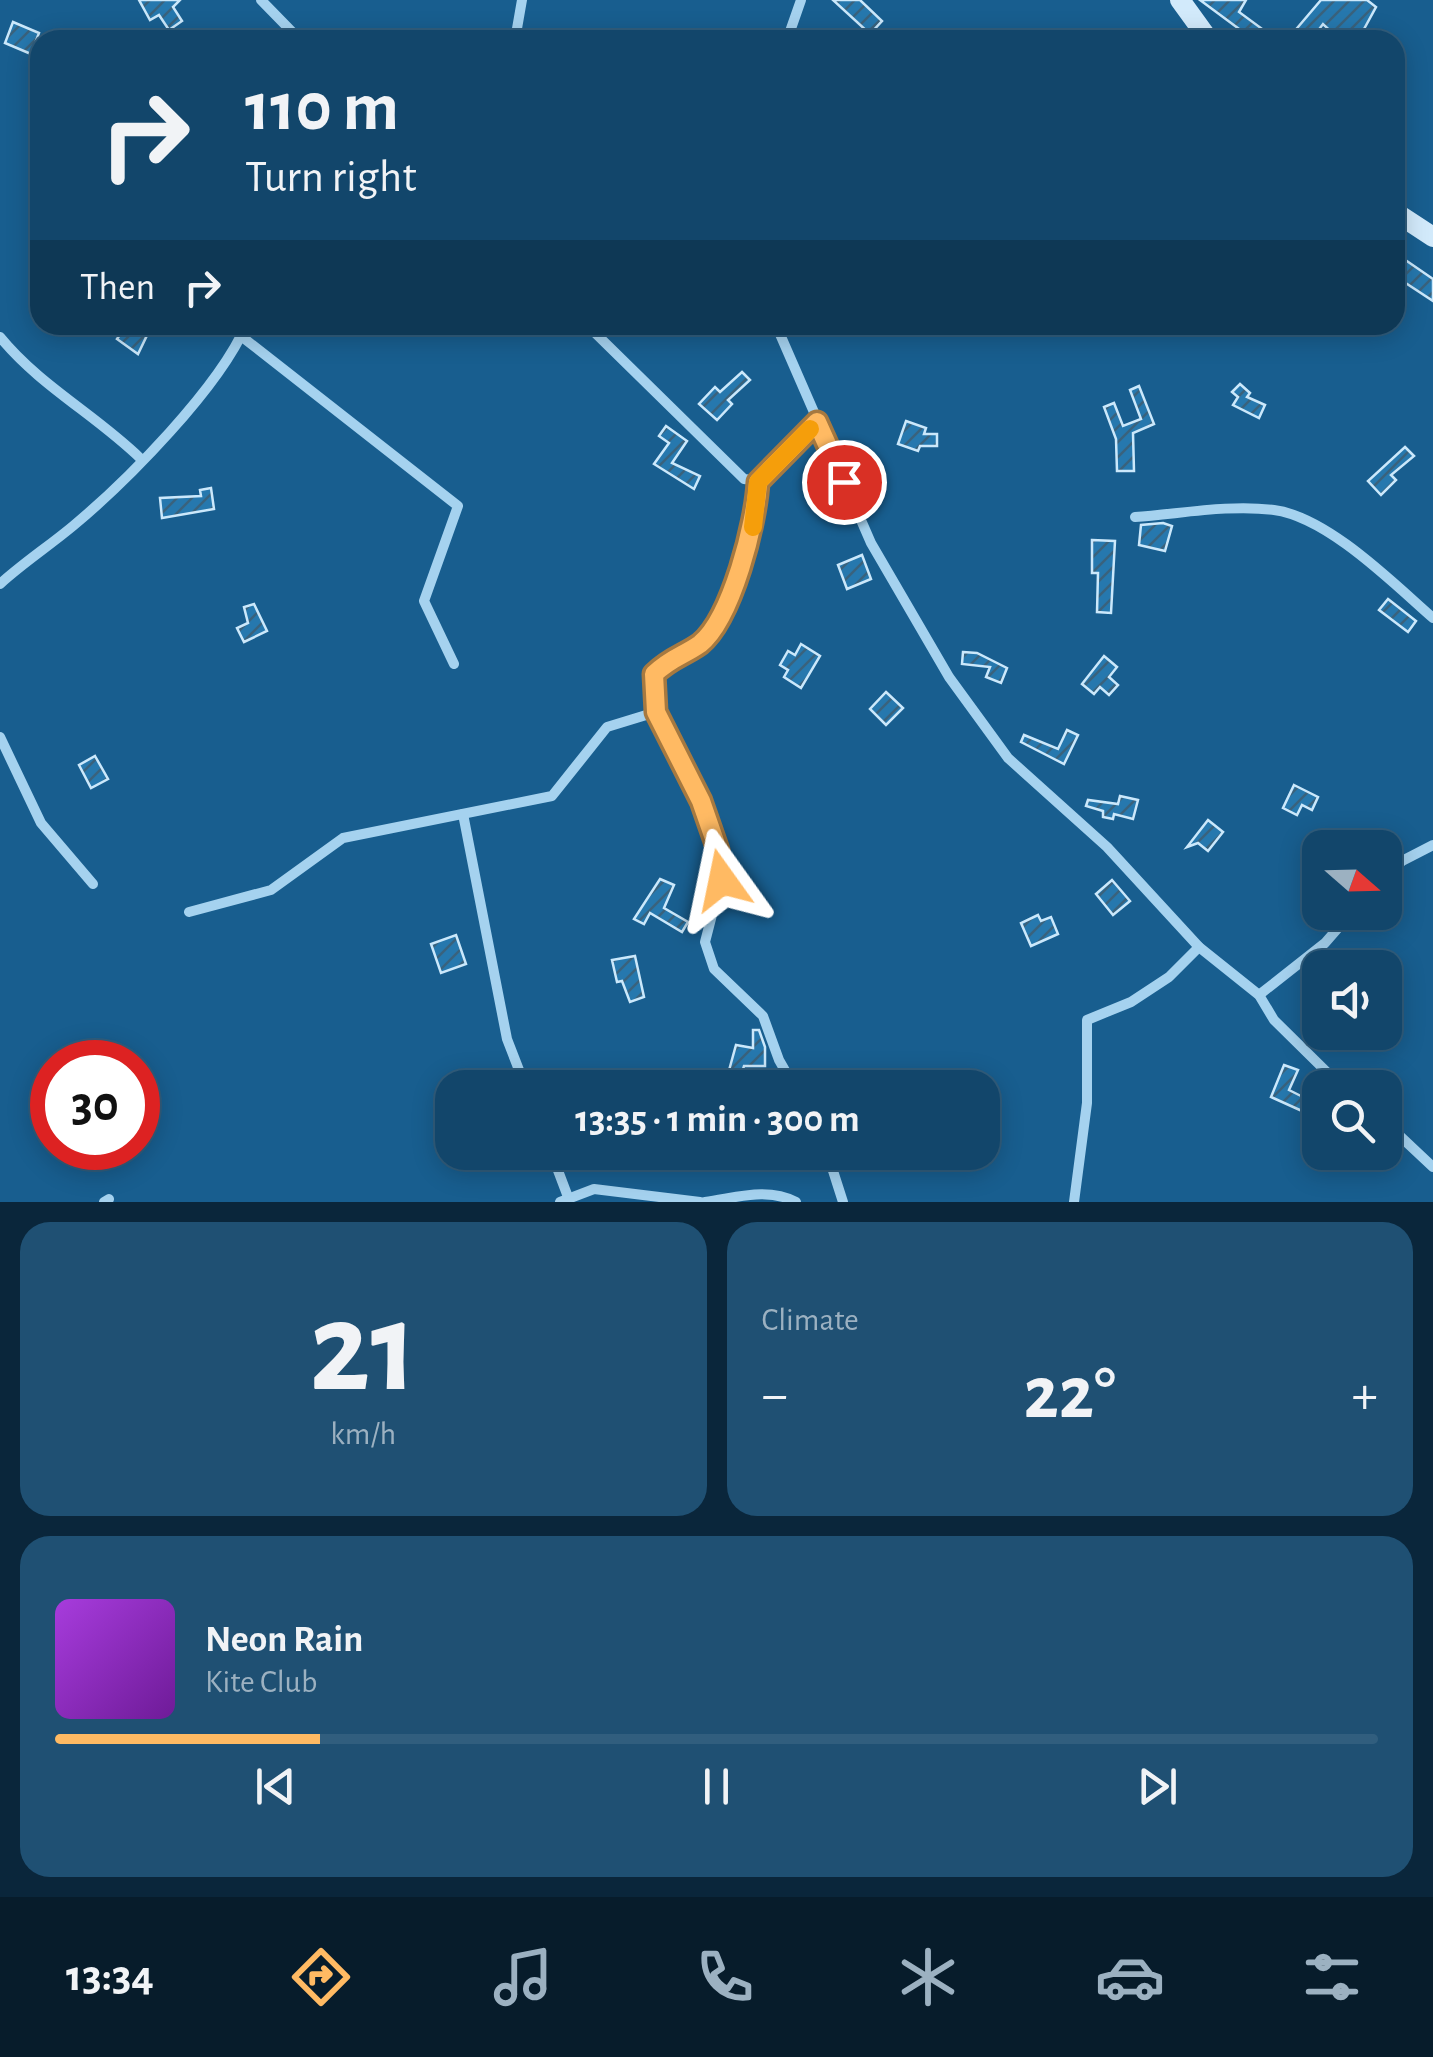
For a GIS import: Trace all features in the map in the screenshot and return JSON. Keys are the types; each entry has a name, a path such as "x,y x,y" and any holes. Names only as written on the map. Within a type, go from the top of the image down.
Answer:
{"street":[{"path":"261,0 290,30"},
{"path":"517,30 522,0"},
{"path":"790,30 801,0"},
{"path":"1180,0 1202,30"},
{"path":"1405,219 1433,237"},
{"path":"0,584 75,524 141,459 212,379 241,335"},
{"path":"250,335 458,506 424,601 454,664"},
{"path":"597,335 744,479 758,482"},
{"path":"780,335 871,543 949,676 1008,758 1107,847 1199,947 1259,995 1274,1020 1325,1070"},
{"path":"0,338 24,367 115,434 141,459"},
{"path":"785,1070 764,1016 714,969 706,942 722,880 718,850 701,801 656,712 654,674 674,654 698,645 718,623 756,517 758,482 817,422"},
{"path":"1134,516 1240,510 1285,512 1374,561 1433,618"},
{"path":"189,912 271,890 343,838 552,796 607,727 656,712"},
{"path":"0,737 41,824 93,884"},
{"path":"464,814 507,1039 519,1070"},
{"path":"1402,861 1433,845"},
{"path":"1259,995 1336,930"},
{"path":"1074,1202 1088,1102 1083,1030 1087,1020 1144,994 1169,977 1199,947"},
{"path":"1402,1138 1433,1167"},
{"path":"556,1170 564,1200 594,1189 702,1202 758,1194 784,1196 796,1202"},
{"path":"832,1170 843,1202"}],"building":[{"path":"139,0 180,0 173,7 182,21 169,30 159,15 150,20"},
{"path":"833,0 860,0 882,21 874,30 866,30"},
{"path":"1200,0 1246,0 1239,12 1263,30 1240,30"},
{"path":"1321,0 1367,0 1376,7 1363,30 1329,30 1323,24 1318,30 1296,30"},
{"path":"13,22 32,30 30,54 5,43"},
{"path":"1405,260 1433,279 1433,301 1405,283"},
{"path":"120,335 147,335 138,354 117,339"},
{"path":"742,372 750,380 728,400 732,404 717,420 699,404 715,387 720,392"},
{"path":"1240,384 1250,393 1247,397 1265,405 1259,418 1233,405 1238,397 1232,392"},
{"path":"1139,386 1154,424 1133,433 1134,471 1117,471 1116,439 1104,407 1114,403 1123,426 1141,419 1130,390"},
{"path":"906,421 926,428 924,434 937,434 937,446 920,446 918,451 898,444"},
{"path":"666,426 687,441 672,463 700,476 694,489 654,464 669,443 659,436"},
{"path":"1405,447 1414,456 1391,475 1396,480 1381,495 1368,481"},
{"path":"211,488 214,509 162,518 160,498 201,496 200,490"},
{"path":"1141,525 1172,526 1165,551 1139,545"},
{"path":"1092,540 1115,541 1111,613 1097,612 1098,573 1092,573"},
{"path":"862,555 871,579 847,589 838,565"},
{"path":"1388,599 1416,621 1408,632 1379,610"},
{"path":"254,604 267,631 244,642 237,628 248,623 244,607"},
{"path":"801,644 820,656 801,688 784,677 788,670 780,665 788,651 795,655"},
{"path":"963,652 977,653 1007,668 1001,683 986,677 990,667 962,664"},
{"path":"1104,656 1117,667 1109,677 1118,685 1109,695 1100,687 1094,694 1082,684"},
{"path":"886,692 903,708 886,725 870,709"},
{"path":"1067,730 1078,735 1064,764 1021,742 1024,735 1058,749"},
{"path":"95,756 108,779 91,788 79,765"},
{"path":"1294,785 1318,797 1312,810 1302,805 1297,815 1283,808"},
{"path":"1120,796 1138,800 1133,819 1114,814 1113,819 1103,817 1103,811 1086,806 1088,800 1118,804"},
{"path":"1208,820 1223,832 1208,851 1198,843 1187,847"},
{"path":"660,879 674,885 664,908 688,922 682,932 650,913 644,924 634,919"},
{"path":"1112,880 1130,901 1113,915 1096,894"},
{"path":"1038,915 1041,921 1051,917 1058,934 1031,946 1021,923"},
{"path":"456,935 466,964 441,973 431,944"},
{"path":"635,956 644,997 630,1002 622,981 617,982 612,960"},
{"path":"753,1030 759,1030 765,1047 765,1066 729,1070 736,1045 753,1048"},
{"path":"1284,1065 1298,1070 1289,1090 1302,1096 1302,1111 1271,1097"}],"slow traffic":[{"path":"753,527 758,482 810,429"}],"route":[{"path":"722,880 718,850 701,801 656,712 654,674 674,654 698,645 718,623 756,517 758,482 817,422 844,482"}]}
